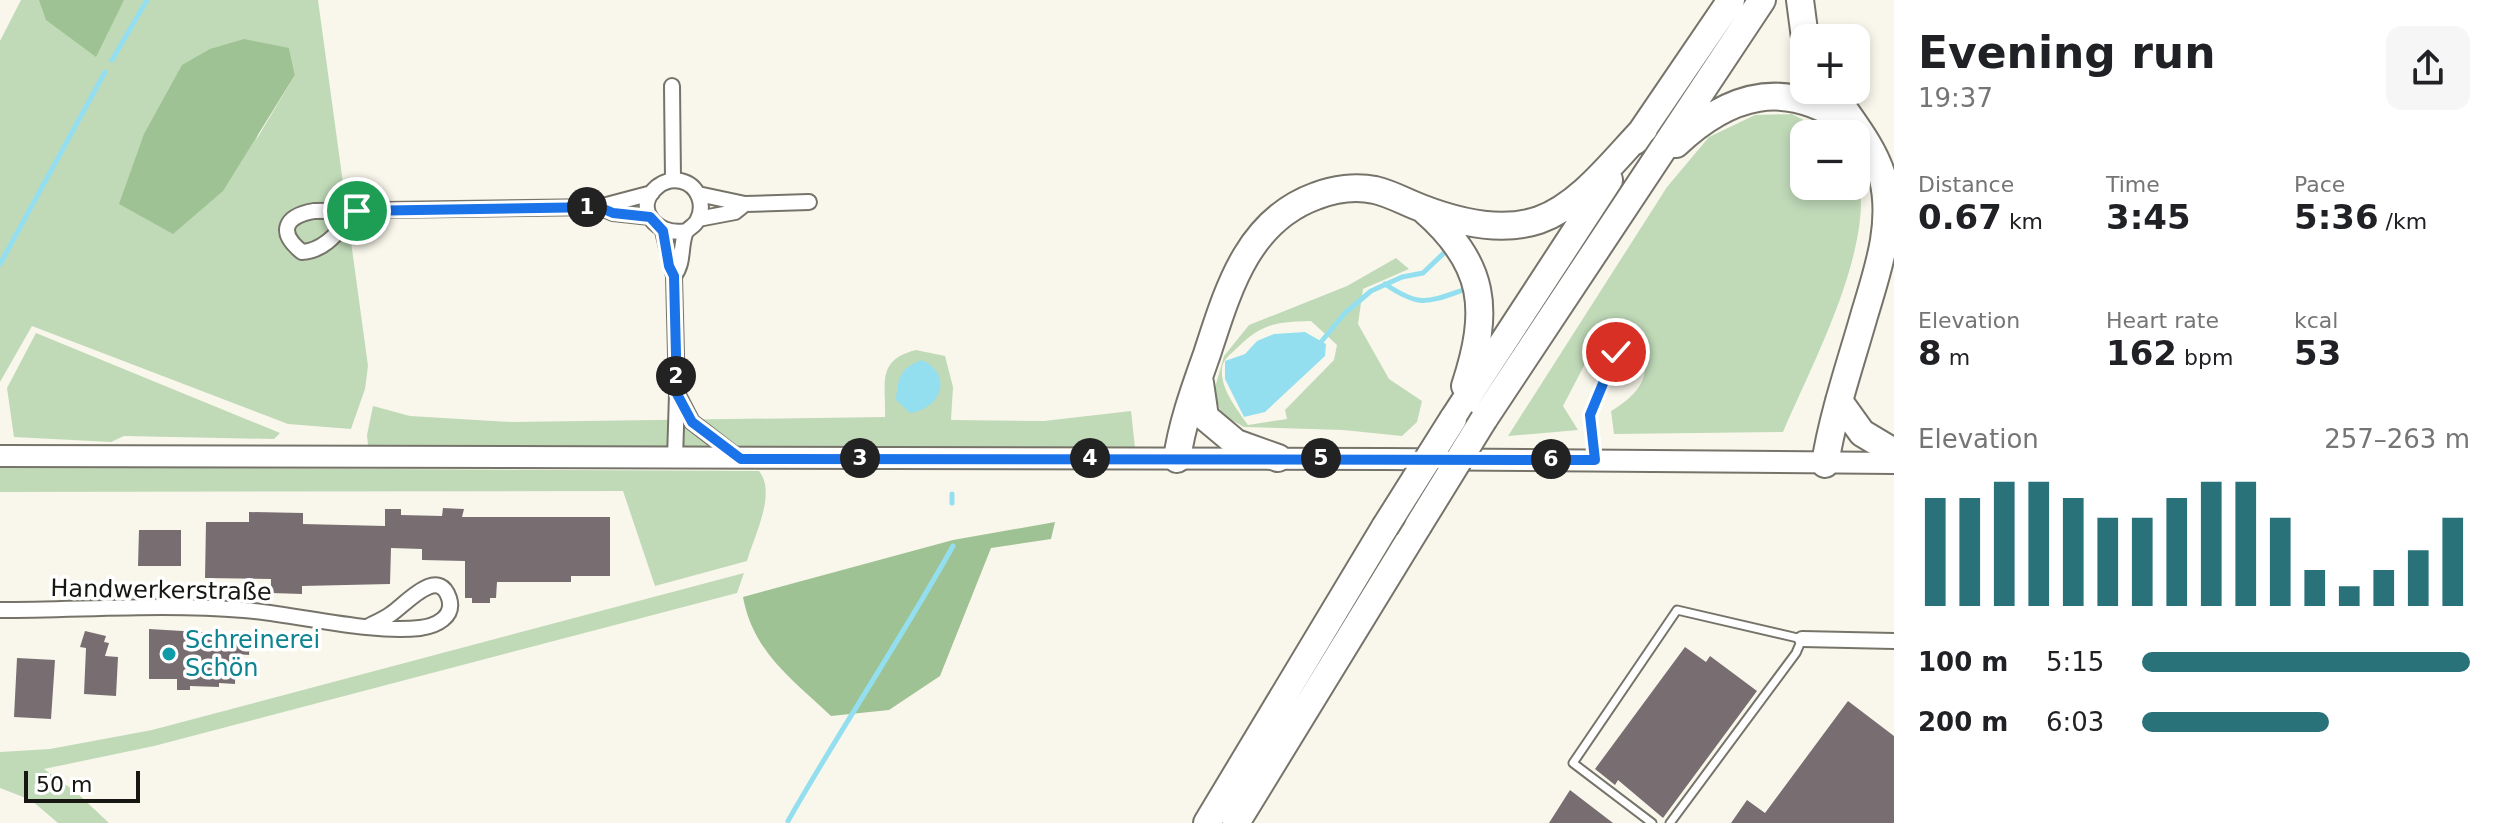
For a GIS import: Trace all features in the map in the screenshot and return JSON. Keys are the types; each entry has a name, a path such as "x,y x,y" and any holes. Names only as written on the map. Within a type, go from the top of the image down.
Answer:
{"highway":[{"path":"1207,823 1453,419 1731,0"},
{"path":"1236,823 1484,419 1762,0"},
{"path":"1800,0 1803,24"},
{"path":"1650,168 1709,116 1729,104 1752,98 1778,96 1809,100 1843,120"},
{"path":"1177,459 1183,427 1226,297 1245,255 1281,212 1326,192 1353,188 1386,193 1421,208 1495,227 1541,220 1568,204 1644,129"},
{"path":"1825,464 1839,401 1877,273 1886,231 1883,182 1870,150"},
{"path":"1421,208 1462,249 1477,286 1478,338 1453,419"},
{"path":"1200,375 1205,417 1236,443 1278,458"},
{"path":"1839,401 1862,433 1894,452"}],"main road":[{"path":"0,456 1278,458 1894,463"}],"street":[{"path":"672,86 673,180"},
{"path":"663,231 686,231 698,219 701,207 692,186 673,180 660,184 652,193 648,205 650,217 663,231 669,266 674,276 675,459"},
{"path":"357,211 322,247 313,251 302,252 288,238 291,219 299,213 357,211 599,207 652,193"},
{"path":"698,194 745,204 809,202"},
{"path":"698,219 735,212 745,204"},
{"path":"599,207 613,213 650,217"},
{"path":"674,276 680,267 686,231"},
{"path":"677,394 692,422 741,459"},
{"name":"Handwerkerstraße","path":"0,610 242,610 369,626 420,628 440,622 450,604 447,593 441,587 430,586 419,590 393,614 369,626"},
{"path":"1802,639 1894,641"}],"lane":[{"path":"1595,460 1590,415 1616,352"},
{"path":"1652,823 1573,763 1677,610 1802,639 1796,653 1670,823"}],"green space":[{"path":"21,0 318,0 368,366 365,389 351,429 288,424 32,326 0,382 0,41","holes":["289,48 295,75 256,140"]},
{"path":"39,0 124,0 96,57 46,20"},
{"path":"244,39 289,48 295,75 223,191 173,234 119,204 144,134 182,65 210,49"},
{"path":"1792,114 1804,120 1790,120 1790,200 1861,200 1859,230 1839,302 1783,432 1614,434 1611,411 1640,385 1645,366 1627,333 1616,332 1599,337 1563,406 1578,430 1508,436 1667,187 1709,137 1755,115"},
{"path":"1396,258 1409,269 1363,289 1358,324 1389,379 1422,401 1417,422 1402,436 1343,430 1244,427 1221,414 1214,391 1224,356 1249,325 1347,286","holes":["1311,321 1337,345 1334,360 1285,410 1287,419 1248,425 1226,391 1222,376 1224,362 1246,340 1263,329 1279,323"]},
{"path":"36,333 280,433 274,439 124,436 111,442 14,437 7,388"},
{"path":"916,350 945,356 953,387 951,420 1044,421 1131,411 1136,457 369,456 367,435 373,406 410,416 512,422 885,417 885,383 889,367 903,354"},
{"path":"0,467 759,471 766,491 762,515 747,561 655,586 623,491 0,492"},
{"path":"1055,522 1051,539 991,548 940,676 889,710 831,716 776,663 755,634 748,616 743,597 953,540"},
{"path":"744,573 737,593 154,746 44,769 76,792 109,823 58,823 31,800 0,788 0,752 50,749 152,730"}],"water":[{"path":"1305,332 1326,344 1325,356 1265,412 1244,417 1225,379 1225,361 1245,354 1257,341 1274,334"},
{"path":"922,360 938,374 940,391 929,405 910,413 896,400 898,385 905,370"}],"building":[{"path":"443,508 464,509 462,517 610,517 610,576 571,576 571,582 497,582 496,598 490,598 490,603 472,603 472,598 465,598 465,561 422,560 422,549 391,548 390,584 302,586 302,594 271,593 271,579 205,578 206,522 249,522 249,512 303,513 303,524 385,526 385,509 401,509 401,515 442,516"},
{"path":"139,530 181,530 181,566 138,566"},
{"path":"149,629 250,635 249,655 236,654 235,684 190,686 190,690 177,690 177,679 149,679"},
{"path":"85,631 106,636 104,642 109,643 105,656 118,657 116,696 84,694 86,648 80,647"},
{"path":"1685,647 1706,662 1710,656 1757,691 1663,818 1618,780 1615,785 1595,769"},
{"path":"17,658 55,660 51,719 14,717"},
{"path":"1848,701 1894,736 1894,823 1731,823 1747,800 1765,813"},
{"path":"1570,790 1613,823 1549,823"}],"waterway":[{"path":"112,60 147,0"},
{"path":"0,264 105,72"},
{"path":"1321,342 1345,313 1371,291 1402,277 1423,273 1446,251"},
{"path":"1385,284 1406,296 1423,300 1463,290"},
{"path":"952,494 952,503"},
{"path":"788,821 953,546"}],"place":[{"name":"Schreinerei Schön","path":"169,654"}],"route":[{"path":"357,211 599,207 613,213 650,217 663,231 669,266 674,276 677,394 692,422 741,459 1595,460 1590,415 1616,352"}]}
